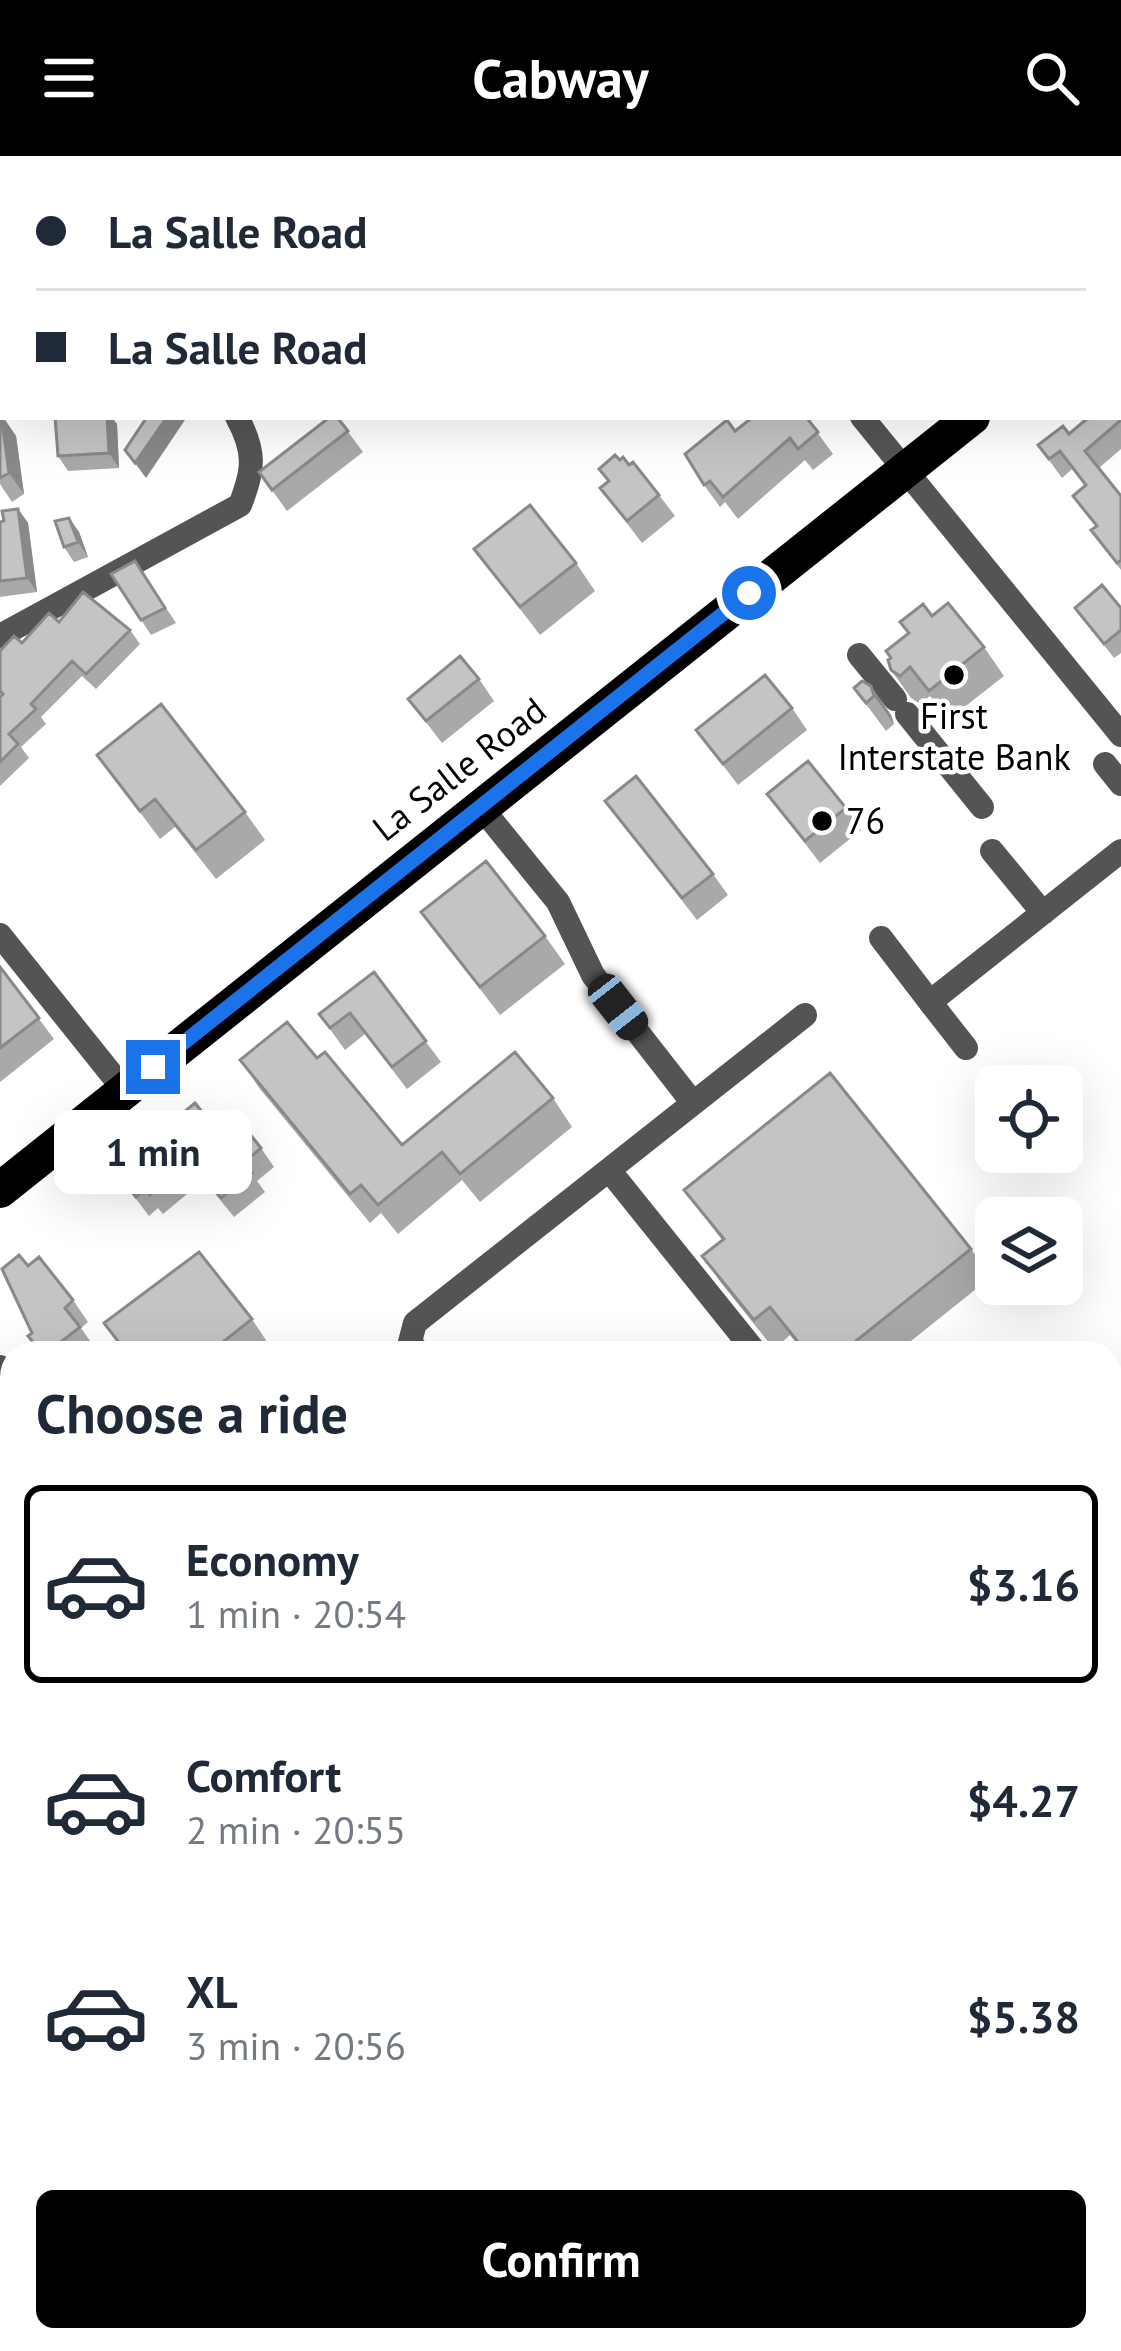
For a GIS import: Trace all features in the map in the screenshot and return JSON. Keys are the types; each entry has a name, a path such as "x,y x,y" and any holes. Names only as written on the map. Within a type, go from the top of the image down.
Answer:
{"highway":[{"name":"La Salle Road","path":"0,1190 968,420"}],"street":[{"path":"0,636 240,505 254,472 239,420"},
{"path":"864,420 1121,736"},
{"path":"859,655 982,807"},
{"path":"481,806 559,902 593,975 693,1103"},
{"path":"992,850 1043,913"},
{"path":"930,1002 1121,851"},
{"path":"0,935 125,1090"},
{"path":"881,938 965,1048"},
{"path":"410,1341 415,1323 805,1015"},
{"path":"609,1170 746,1341"}],"building":[{"path":"0,420 2,420 9,473 0,478"},
{"path":"55,420 107,420 109,453 58,456"},
{"path":"145,420 165,420 135,463 125,450"},
{"path":"326,420 339,420 348,431 272,490 259,472"},
{"path":"727,420 735,431 749,420 808,420 818,432 798,449 790,438 723,497 710,481 704,485 685,454"},
{"path":"1085,420 1121,420 1085,451 1121,496 1121,560 1117,563 1091,530 1097,526 1073,496 1086,485 1060,451 1049,459 1038,445 1063,426 1069,434"},
{"path":"615,455 629,465 633,462 659,495 627,521 600,488 609,481 599,469"},
{"path":"530,505 576,563 520,607 474,549"},
{"path":"18,509 27,578 0,581 2,511"},
{"path":"69,518 78,542 64,547 55,521"},
{"path":"135,561 165,608 141,620 111,574"},
{"path":"1102,585 1121,608 1121,630 1104,644 1075,608"},
{"path":"83,592 130,630 86,674 72,661 31,704 36,709 9,734 18,744 0,762 0,651 14,636 22,643 49,613 59,622"},
{"path":"948,603 984,647 929,691 910,667 900,676 891,670 886,651 909,633 900,622 923,604 932,616"},
{"path":"460,656 479,679 426,721 408,699"},
{"path":"765,675 792,708 723,764 696,730"},
{"path":"862,681 871,686 874,696 866,703 854,688"},
{"path":"161,704 245,812 196,850 155,799 140,811 97,755"},
{"path":"808,761 846,808 805,841 767,794"},
{"path":"636,776 713,874 682,898 605,801"},
{"path":"486,861 545,936 480,987 421,912"},
{"path":"0,967 39,1018 0,1048"},
{"path":"374,972 426,1041 392,1067 350,1013 330,1028 319,1014"},
{"path":"287,1022 317,1058 325,1052 402,1145 515,1052 553,1098 460,1174 442,1152 378,1205 361,1185 350,1194 240,1060"},
{"path":"830,1073 971,1249 856,1341 797,1341 770,1307 754,1320 702,1256 724,1239 684,1190"},
{"path":"195,1103 231,1148 249,1133 261,1148 243,1163 252,1173 221,1198 191,1161 150,1195 145,1189 136,1197 121,1179 171,1137 164,1128"},
{"path":"199,1252 252,1319 224,1341 118,1341 104,1323"},
{"path":"19,1255 28,1266 39,1257 73,1300 65,1308 80,1327 62,1341 32,1341 2,1269"}],"place":[{"name":"First Interstate Bank","path":"954,675"},
{"name":"76","path":"822,821"}],"route":[{"path":"153,1067 749,593"}]}
